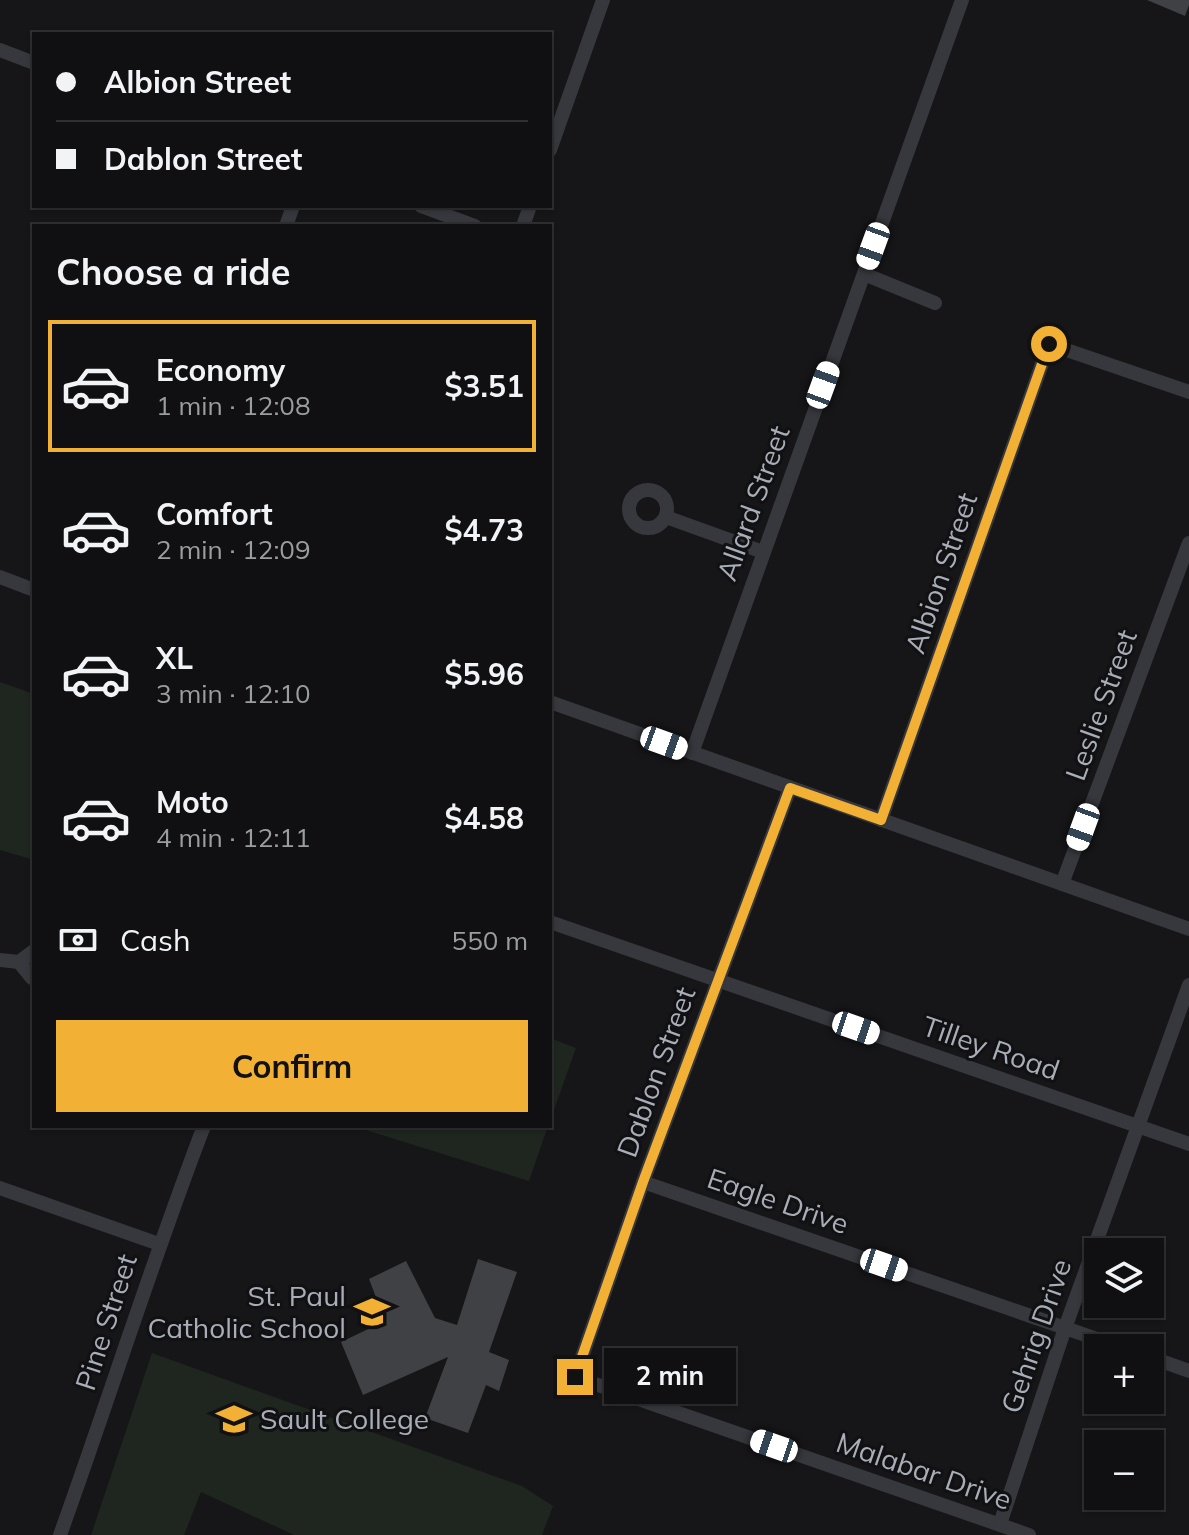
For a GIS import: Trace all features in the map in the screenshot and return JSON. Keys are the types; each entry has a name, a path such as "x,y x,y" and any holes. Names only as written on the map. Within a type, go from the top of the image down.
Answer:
{"street":[{"path":"552,144 603,0"},
{"name":"Allard Street","path":"692,753 962,0"},
{"path":"0,50 32,62"},
{"path":"426,208 470,224"},
{"path":"864,274 935,303"},
{"name":"Albion Street","path":"881,820 1049,344 1189,392"},
{"path":"666,517 763,552"},
{"name":"Leslie Street","path":"1062,884 1189,543"},
{"path":"0,577 32,589"},
{"path":"552,703 1189,929"},
{"name":"Dablon Street","path":"575,1377 643,1182 790,788"},
{"name":"Tilley Road","path":"552,923 1189,1144"},
{"path":"0,960 19,962 32,952"},
{"path":"19,962 32,978"},
{"name":"Gehrig Drive","path":"1000,1524 1065,1328 1189,985"},
{"name":"Pine Street","path":"60,1535 115,1381 159,1244 203,1128"},
{"name":"Eagle Drive","path":"643,1182 1084,1335"},
{"path":"0,1188 159,1244"},
{"path":"1164,1362 1189,1371"},
{"name":"Malabar Drive","path":"575,1377 1029,1535"}],"shaded area":[{"path":"0,682 32,693 32,859 0,850"},
{"path":"552,1039 576,1048 552,1115"},
{"path":"359,1128 547,1128 529,1181"},
{"name":"Sault College","path":"152,1353 522,1486 553,1506 542,1535 294,1535 201,1492 184,1535 91,1535"}],"building":[{"path":"1147,0 1189,0 1189,5 1185,16"},
{"path":"478,1259 517,1272 489,1352 509,1360 499,1391 486,1385 468,1433 425,1418 448,1357 363,1395 341,1342 385,1321 369,1279 406,1261 435,1318 457,1325"}],"place":[{"name":"St. Paul Catholic School","path":"372,1312"},
{"name":"Sault College","path":"234,1419"}],"route":[{"path":"575,1377 643,1182 790,788 881,820 1049,344"}]}
